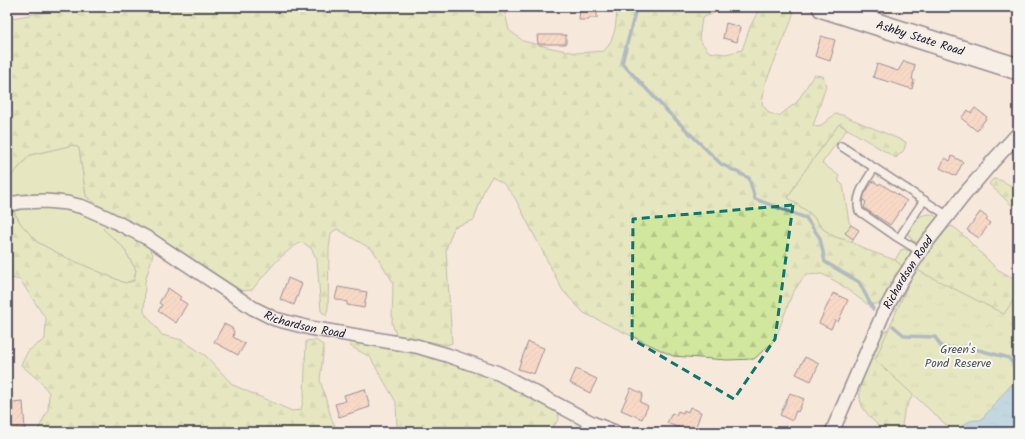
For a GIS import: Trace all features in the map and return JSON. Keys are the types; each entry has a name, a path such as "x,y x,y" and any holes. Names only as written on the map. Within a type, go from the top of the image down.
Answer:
{"main road":[{"name":"Ashby State Road","path":"823,7 1018,68"}],"street":[{"name":"Richardson Road","path":"832,432 883,314 901,281 948,216 994,160 1018,134"},
{"name":"Richardson Road","path":"7,205 20,202 44,201 67,203 83,207 148,238 253,308 275,319 310,328 416,346 448,354 498,373 587,420 615,432"}],"lane":[{"path":"841,146 948,216"},
{"path":"874,168 859,196 857,206 859,211 921,252"},
{"path":"899,238 924,200"}],"highlighted area":[{"path":"793,205 775,339 734,399 632,339 633,219"}],"green space":[{"path":"74,7 517,7 505,13 509,30 523,41 576,53 604,51 613,36 616,25 617,7 725,7 724,9 702,18 699,39 709,52 726,54 742,50 750,27 760,7 795,7 790,24 765,84 762,104 769,113 779,116 797,102 814,75 823,76 826,86 813,126 819,127 835,114 842,115 906,142 904,150 896,158 839,124 798,180 788,198 811,214 823,229 835,237 852,242 867,250 895,260 903,267 891,283 881,302 877,304 867,304 837,282 822,274 805,275 792,294 775,340 754,359 727,360 673,356 584,313 563,291 515,198 503,183 492,177 485,187 474,220 454,227 446,249 452,343 446,345 396,335 392,323 393,282 373,250 337,229 331,233 329,249 328,308 326,316 321,311 317,260 311,248 302,242 281,257 252,290 242,291 147,229 98,205 86,196 79,148 73,145 30,155 12,175 9,197 7,198 7,19"},
{"path":"839,124 847,129 822,163 839,176 839,182 843,185 849,222 851,225 845,233 853,239 852,242 835,237 823,229 811,214 788,198 798,180"},
{"path":"73,145 79,148 86,196 98,205 57,194 27,194 9,197 12,175 30,155"},
{"path":"993,179 1000,180 1018,189 1018,211 989,184"},
{"path":"23,206 80,209 109,223 104,229 123,247 136,270 134,280 125,283 67,258 37,242 21,224 14,212"},
{"path":"14,212 21,224 37,242 67,258 125,283 134,281 136,270 123,247 103,229 109,223 146,243 153,254 145,282 144,312 162,335 182,340 206,356 233,385 292,411 301,410 304,396 306,341 316,340 324,346 320,380 332,420 338,432 37,432 48,410 49,393 41,382 21,365 28,351 45,339 46,319 20,280 7,277 7,213"},
{"path":"929,214 934,215 938,219 919,243 913,241 908,234 911,226 915,220 921,216"},
{"path":"952,226 959,231 997,269 1018,281 1018,345 902,316 893,307 909,277 948,228"},
{"path":"904,249 912,252 903,267 895,260 901,250"},
{"name":"Green's Pond Reserve","path":"915,269 1004,314 1018,293 1018,432 954,432 875,360"},
{"path":"888,330 893,330 923,375 904,412 901,432 884,432 864,409 860,398 862,380 870,359 882,333"},
{"path":"350,341 358,341 412,352 469,366 558,411 559,419 550,432 395,432 397,427 396,402 370,357 350,346"}],"water":[{"path":"1015,383 1018,385 1018,432 958,432 967,422 981,420 1010,386"}],"building":[{"path":"580,7 596,7 597,18 579,20"},
{"path":"726,23 740,27 737,42 723,38"},
{"path":"537,35 566,35 566,44 538,44"},
{"path":"821,36 835,40 830,61 815,56"},
{"path":"904,61 915,65 912,79 914,80 912,89 873,77 877,64 898,71"},
{"path":"975,108 987,117 977,131 961,118 968,110 971,113"},
{"path":"952,156 963,162 956,176 940,168 945,158 950,161"},
{"path":"873,181 879,185 880,183 907,201 890,225 864,208 866,202 863,200 864,195"},
{"path":"980,212 988,218 986,220 990,223 979,238 967,230"},
{"path":"851,225 859,230 853,239 845,233"},
{"path":"288,278 302,284 294,305 280,299"},
{"path":"338,287 367,292 364,308 347,305 347,302 335,299"},
{"path":"168,288 181,297 179,299 187,304 176,323 158,311 162,305 159,303"},
{"path":"833,293 848,300 838,322 835,320 831,329 819,323"},
{"path":"224,324 232,328 234,332 233,337 245,344 238,355 214,342"},
{"path":"528,342 544,348 534,374 518,369"},
{"path":"805,357 819,364 811,381 796,374"},
{"path":"576,369 597,379 590,393 570,383"},
{"path":"631,388 643,394 640,402 648,406 642,419 621,410"},
{"path":"365,389 370,407 339,417 335,404 346,401 344,395"},
{"path":"790,393 804,399 798,412 796,411 792,421 780,415"},
{"path":"23,402 25,429 10,431 8,413 13,412 12,403"},
{"path":"690,407 701,412 694,432 689,432 667,423 672,413 676,415 678,411 683,413 684,410 688,412"}],"waterway":[{"path":"635,13 622,63 669,113 721,164 749,178 755,199 806,218 820,238 825,262 859,282 873,309"},
{"path":"893,326 905,336 935,337 942,348 967,347 1009,358 1018,371"}]}
